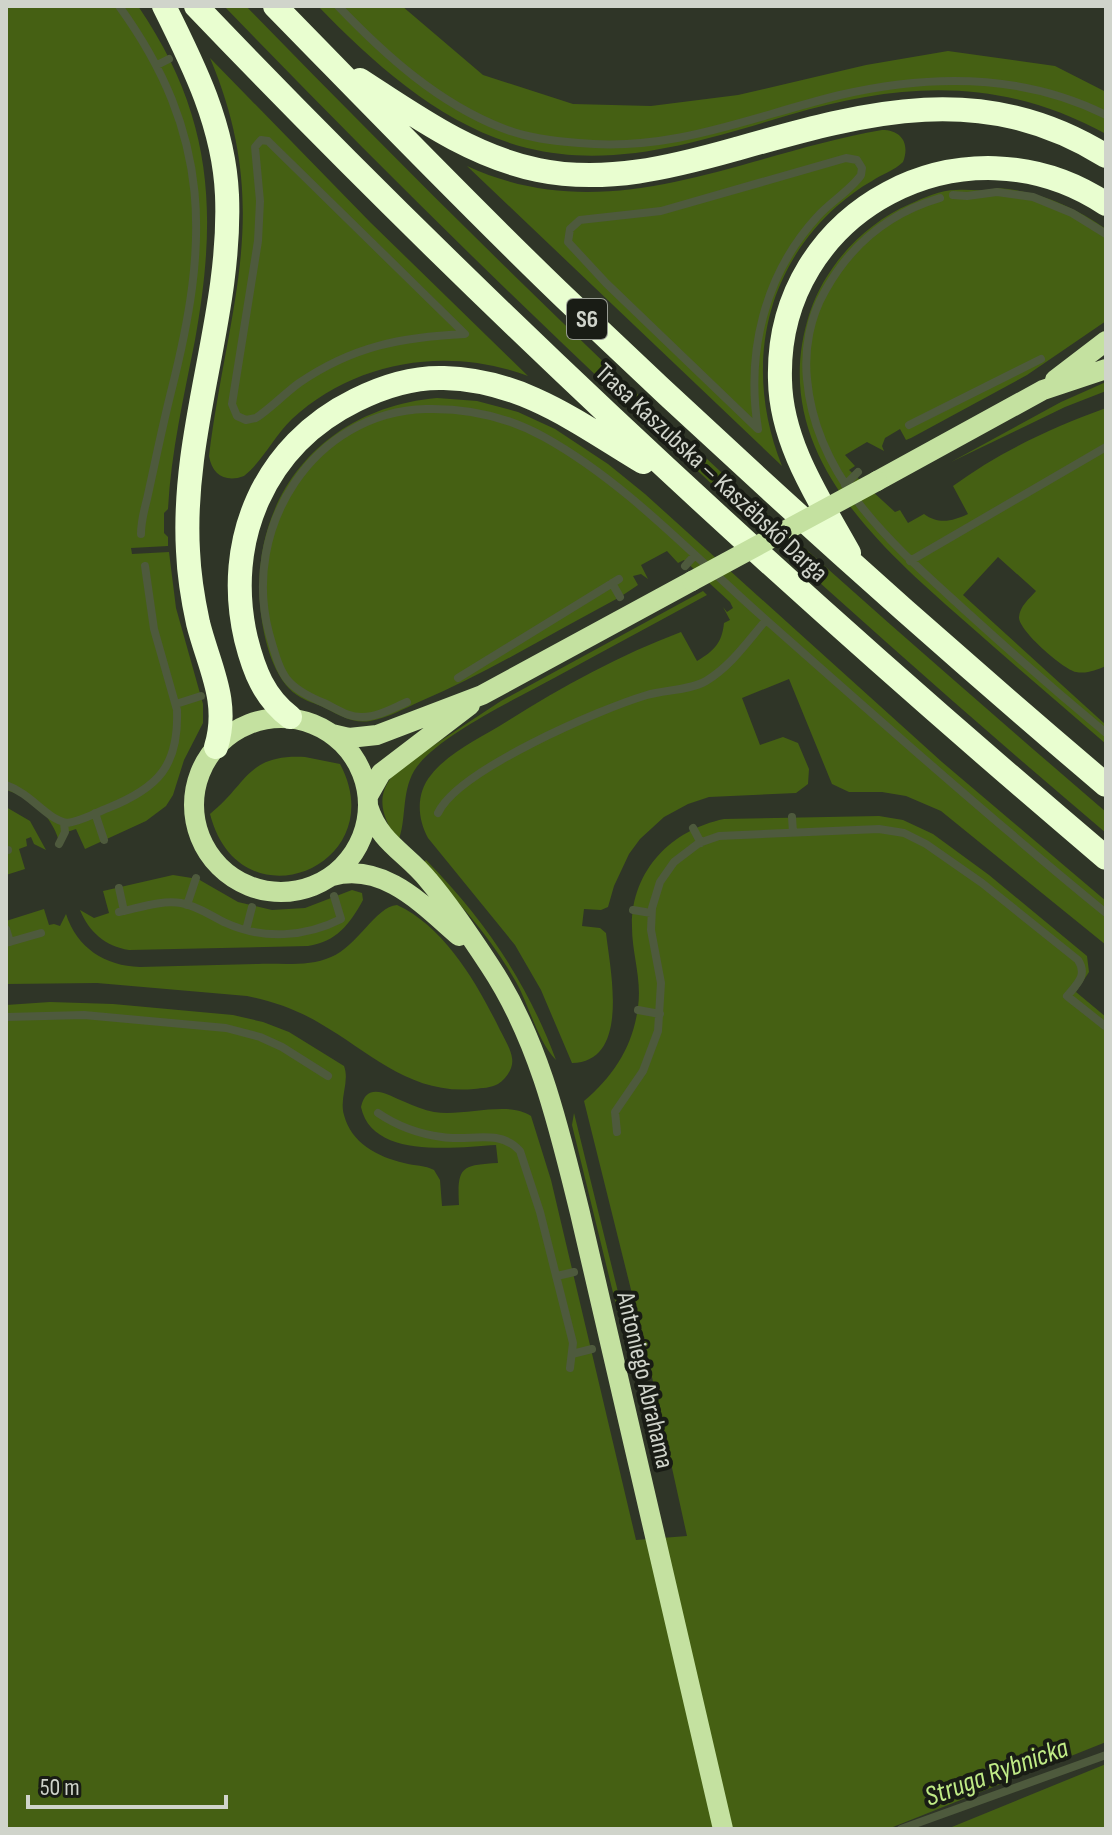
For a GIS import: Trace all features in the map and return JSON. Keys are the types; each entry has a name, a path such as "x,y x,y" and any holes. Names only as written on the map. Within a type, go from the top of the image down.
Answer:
{"highway":[{"path":"164,6 210,107 227,194 223,270 187,496 188,553 198,622 222,706 222,726 216,747"},
{"name":"Trasa Kaszubska – Kaszëbskô Darga","path":"196,6 386,200 687,488 943,719 1106,858"},
{"name":"Trasa Kaszubska – Kaszëbskô Darga","path":"275,6 564,297 979,678 1106,785"},
{"path":"326,59 474,150 541,171 611,175 658,169 846,120 883,113 945,108 981,111 1046,127 1106,156"},
{"path":"858,569 793,447 784,414 780,380 782,341 792,303 808,269 857,212 889,192 923,177 957,169 993,167 1032,172 1071,185 1106,204"},
{"path":"290,717 276,707 266,693 250,654 241,616 239,579 243,539 273,469 296,440 335,410 369,393 405,382 442,378 480,382 519,391 549,404 687,488"}],"main road":[{"path":"332,734 349,738 377,735 482,695 1043,390 1106,341"},
{"path":"1043,390 1106,369"},
{"path":"368,801 361,770 352,753 332,734 308,721 290,717 253,722 236,729 216,747 201,770 193,805 201,841 222,870 254,888 272,892 308,888 332,876 351,857 361,841 368,801 381,773 482,695"},
{"name":"Antoniego Abrahama","path":"368,801 374,824 383,837 428,879 483,956 501,984 527,1037 558,1128 723,1829"},
{"name":"Antoniego Abrahama","path":"332,876 356,872 379,877 414,898 483,956"}],"green space":[{"path":"6,6 138,6 182,87 195,126 207,207 202,293 175,445 168,509 164,513 164,533 168,537 168,546 131,548 132,554 169,552 176,608 203,704 203,723 166,806 146,821 85,849 76,829 67,832 60,845 53,826 41,810 25,798 6,790"},
{"path":"224,6 246,6 480,242 660,415 864,601 1106,812 1106,833 878,635 654,431 437,221"},
{"path":"318,6 402,6 483,75 573,104 651,106 738,95 866,65 948,51 1055,66 1106,92 1106,134 1066,115 1027,102 950,90 911,91 831,104 660,149 594,156 560,154 497,138 440,110 363,51"},
{"path":"210,58 370,222 528,376 498,367 435,361 404,364 374,372 345,383 317,399 292,419 244,476 226,478 217,473 209,456 235,303 243,211 240,163 229,113"},
{"path":"882,130 895,132 903,139 903,162 837,206 811,233 791,262 776,294 767,327 763,361 764,396 782,466 467,166 520,184 572,192 624,190 675,182"},
{"path":"998,188 1027,192 1055,201 1106,229 1106,321 1027,375 911,438 906,440 900,429 885,438 884,451 867,442 845,455 855,466 849,470 895,512 900,510 908,523 924,514 935,520 951,520 968,514 953,486 1027,441 1106,408 1106,666 1076,672 1061,664 1033,639 1019,617 1023,606 1036,591 998,557 963,595 1106,725 1106,744 934,594 866,526 838,490 816,450 803,407 800,361 810,312 826,278 849,248 893,212 926,197 950,190"},
{"path":"1106,382 1106,391 1065,407 951,462 1061,402"},
{"path":"437,398 477,401 518,412 555,429 608,464 645,494 942,762 1106,901 1106,945 941,811 906,796 849,792 832,784 789,679 742,698 760,745 783,737 798,743 809,769 808,784 796,793 709,797 664,817 640,839 629,854 608,907 601,910 584,909 582,926 600,928 606,933 613,1011 610,1031 603,1047 591,1059 572,1063 541,990 515,945 428,838 420,814 423,790 438,767 466,746 613,661 681,632 697,661 716,646 724,623 730,620 723,607 727,612 733,608 684,560 678,563 667,551 641,565 648,579 641,574 633,576 638,585 620,597 472,677 390,715 364,722 352,720 297,695 276,670 261,614 260,572 266,533 280,498 301,467 327,440 359,420 396,405"},
{"path":"703,591 707,595 501,707 458,732 424,758 410,780 398,842 387,822 382,803 387,785 402,766 501,701"},
{"path":"286,757 305,757 340,764 351,800 347,831 331,855 306,870 279,876 251,869 226,849 210,814 259,766"},
{"path":"6,807 30,821 46,850 34,844 31,837 26,839 27,846 19,849 25,869 6,875"},
{"path":"879,816 903,820 933,834 989,875 1087,956 1089,972 1076,992 1106,1017 1106,1742 888,1829 6,1829 6,1005 50,1002 113,1004 233,1015 289,1032 344,1066 344,1115 359,1141 385,1157 434,1170 440,1180 442,1206 459,1205 459,1183 464,1170 476,1165 498,1163 496,1145 439,1148 398,1143 381,1136 368,1124 361,1107 368,1094 379,1092 434,1112 510,1109 531,1116 551,1180 636,1540 687,1536 646,1350 584,1101 613,1071 632,1035 639,986 632,937 633,907 638,888 658,856 671,843 687,833 724,819"},
{"path":"426,860 467,905 502,953 532,1004 556,1060 496,950 422,864"},
{"path":"173,875 198,879 238,902 272,910 305,908 352,890 362,893 363,900 353,917 334,936 308,946 129,950 99,937 80,910 94,918 109,913 103,891"},
{"path":"397,905 430,927 445,942 481,995 511,1055 511,1069 498,1084 474,1089 451,1089 411,1079 303,1014 247,996 97,983 6,984 6,921 44,909 49,925 60,926 66,914 77,936 94,953 115,963 140,967 314,962 341,952 381,912"},
{"path":"574,1113 633,1353 628,1354 572,1125"},
{"path":"1106,1764 1106,1829 947,1829"}],"waterway":[{"path":"119,6 150,54 172,100 187,146 194,192 196,239 184,338 141,534"},
{"path":"338,6 394,60 456,105 502,128 550,140 614,144 680,138 840,95 908,83 942,81 975,81 1042,91 1106,115"},
{"path":"157,65 169,59"},
{"path":"261,140 268,141 465,334 399,341 359,352 319,370 256,418 246,420 237,416 232,404 258,241 260,201 255,147 261,140"},
{"path":"846,158 857,160 862,168 861,175 822,212 799,240 784,264 763,316 755,372 758,429 606,283 568,242 570,229 580,220 661,211 846,158"},
{"path":"953,195 997,192 1033,197 1072,213 1106,234"},
{"path":"940,198 904,212 873,232 847,259 825,291 812,322 806,356 814,416 826,450 843,481 888,538 1036,674 1106,733"},
{"path":"909,425 1041,359"},
{"path":"407,702 374,716 352,716 310,697 286,677 269,633 263,593 266,554 277,517 295,483 319,454 350,430 386,415 426,409 457,410 502,419 530,430 574,455 632,498 765,619 1106,913"},
{"path":"910,561 1106,447"},
{"path":"845,485 858,472"},
{"path":"685,566 695,555"},
{"path":"6,785 24,794 52,817 67,823 83,819 140,792 162,772 174,746 177,710 154,629 145,566"},
{"path":"458,678 619,579"},
{"path":"612,583 620,597"},
{"path":"438,813 451,796 472,778 532,743 625,702 706,681 731,661 766,620"},
{"path":"176,704 201,696"},
{"path":"95,813 104,840"},
{"path":"792,817 793,832"},
{"path":"59,844 65,832 64,823"},
{"path":"693,828 701,843"},
{"path":"617,1132 615,1112 643,1071 658,1031 661,983 651,930 652,908 660,882 674,862 699,843 719,836 879,829 904,833 926,844 982,883 1078,960 1082,975 1067,996 1105,1026"},
{"path":"187,905 196,878"},
{"path":"119,888 124,911"},
{"path":"119,912 173,902 255,932 299,933 341,919 334,896"},
{"path":"246,930 252,907"},
{"path":"633,910 651,913"},
{"path":"6,929 10,942"},
{"path":"6,943 41,933"},
{"path":"638,1010 660,1014"},
{"path":"6,1017 84,1015 226,1028 260,1037 282,1047 328,1076"},
{"path":"378,1113 401,1126 425,1134 452,1138 494,1138 512,1144 520,1151 540,1212 573,1343 570,1368"},
{"path":"557,1276 574,1272"},
{"path":"572,1354 592,1349"},
{"name":"Struga Rybnicka","path":"901,1829 1106,1755"}]}
